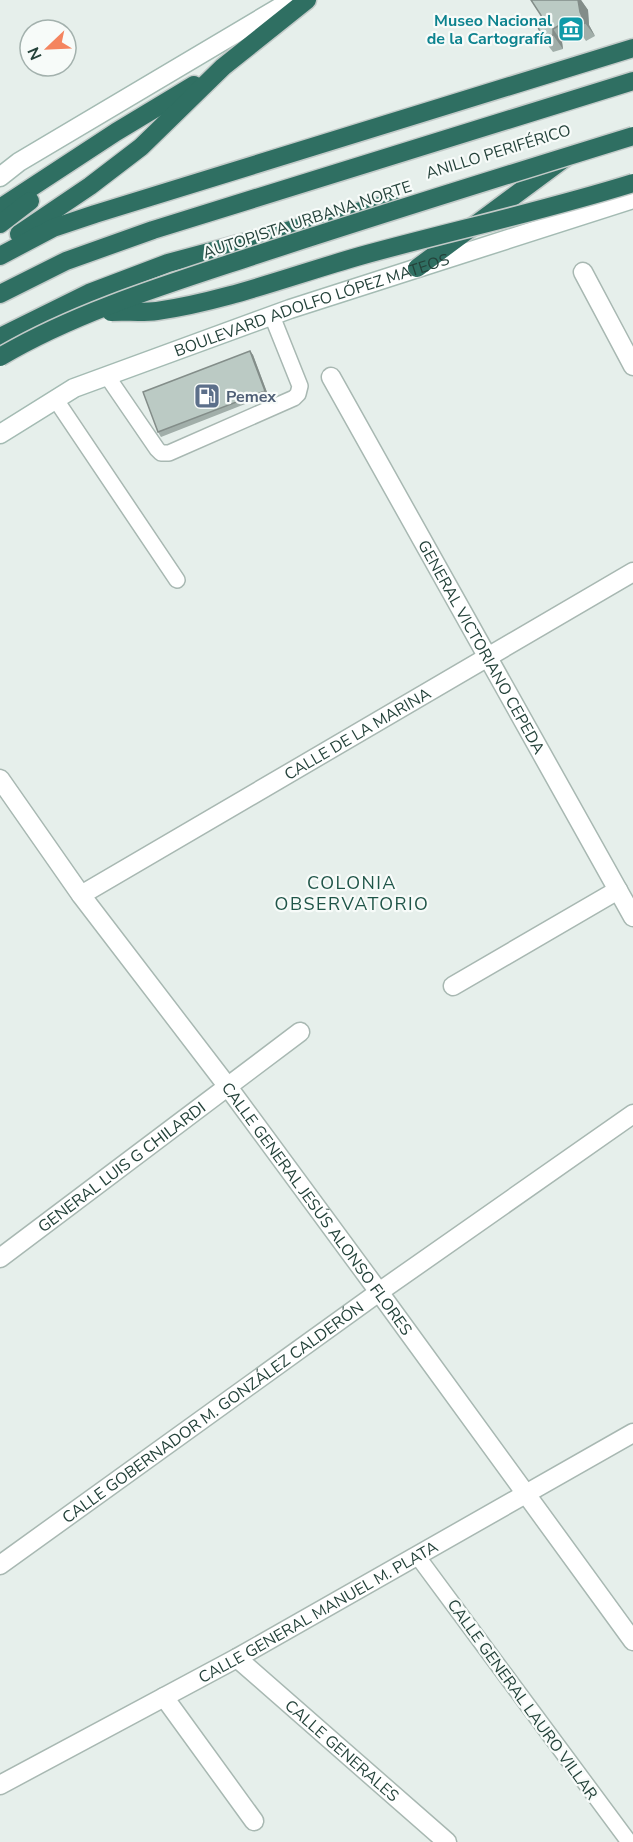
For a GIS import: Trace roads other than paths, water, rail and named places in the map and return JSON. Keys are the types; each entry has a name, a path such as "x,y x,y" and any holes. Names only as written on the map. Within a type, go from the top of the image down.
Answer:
{"highway":[{"path":"0,246 90,186 141,147 223,67 307,0"},
{"path":"0,255 53,228 95,214 633,48"},
{"path":"0,207 223,67"},
{"name":"AUTOPISTA URBANA NORTE","path":"0,294 66,261 153,230 633,81"},
{"name":"ANILLO PERIFÉRICO","path":"0,337 89,293 168,263 393,203 633,128"},
{"name":"AUTOPISTA URBANA NORTE","path":"0,357 32,338 95,312 217,268 431,198 633,136"},
{"path":"417,268 581,146"},
{"path":"0,224 44,190 67,164"},
{"path":"95,312 155,311 212,301 319,268 424,239 556,207 633,183"}],"street":[{"path":"0,177 19,162 292,0"},
{"name":"BOULEVARD ADOLFO LÓPEZ MATEOS","path":"0,434 74,388 272,316 558,221 633,199"},
{"path":"583,272 633,366"},
{"name":"GENERAL VICTORIANO CEPEDA","path":"331,377 633,917"},
{"name":"CALLE DE LA MARINA","path":"81,895 633,572"},
{"name":"CALLE GENERAL JESÚS ALONSO FLORES","path":"0,779 81,895 379,1292 633,1641"},
{"path":"453,986 618,890"},
{"name":"GENERAL LUIS G CHILARDI","path":"0,1258 300,1032"},
{"name":"CALLE GOBERNADOR M. GONZÁLEZ CALDERÓN","path":"0,1566 379,1292 633,1114"},
{"name":"CALLE GENERAL MANUEL M. PLATA","path":"0,1785 237,1659 633,1433"},
{"name":"CALLE GENERALES","path":"237,1659 447,1842"},
{"path":"164,1697 254,1821"}],"lane":[{"path":"107,376 157,449 161,453 170,453 294,399 298,394 300,386 272,316"},
{"path":"56,400 177,580"},
{"name":"CALLE GENERAL LAURO VILLAR","path":"418,1557 629,1842"}],"place":[{"name":"Museo Nacional de la Cartografía","path":"571,29"},
{"name":"Pemex","path":"207,396"}],"district":[{"name":"COLONIA OBSERVATORIO","path":"352,893"}]}
